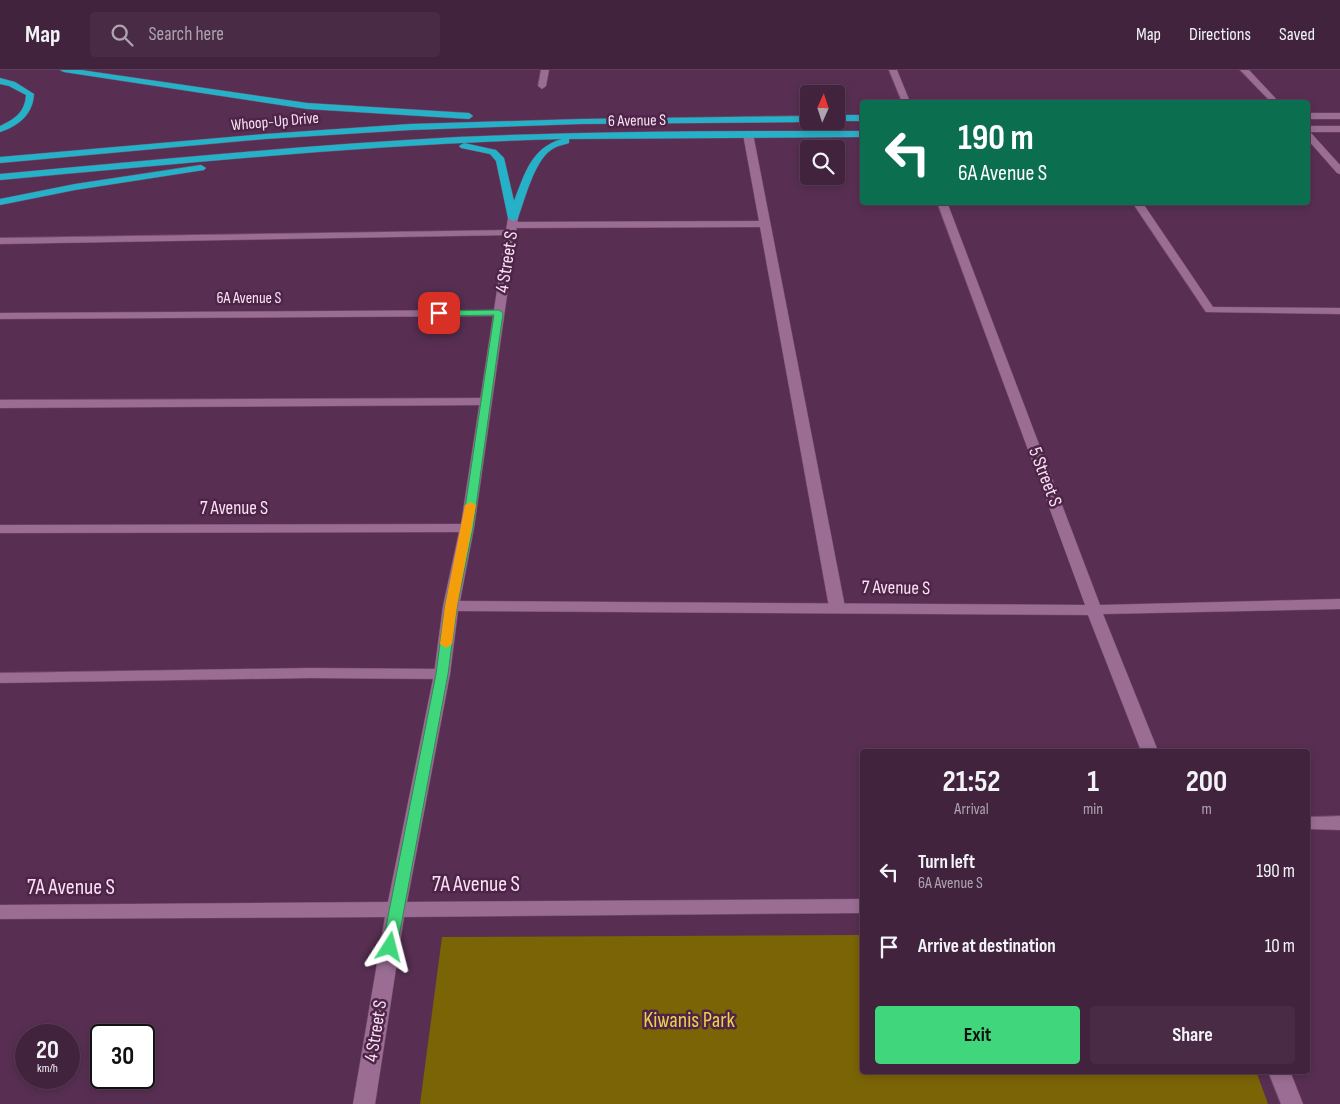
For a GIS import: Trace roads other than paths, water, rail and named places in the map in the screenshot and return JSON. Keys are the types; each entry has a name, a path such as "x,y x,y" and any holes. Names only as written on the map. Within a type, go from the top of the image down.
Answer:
{"highway":[{"path":"64,70 307,106 553,122"},
{"path":"0,81 12,84 30,94 30,105 24,116 0,129"},
{"path":"845,118 860,118"},
{"name":"6 Avenue S","path":"553,122 800,119"},
{"name":"Whoop-Up Drive","path":"0,160 352,130 553,122"},
{"name":"6 Avenue S","path":"413,143 604,136 860,134"},
{"path":"512,225 532,174 545,150 556,144 604,136"},
{"path":"413,143 468,146 492,152 501,160 505,170 512,225"},
{"name":"Whoop-Up Drive","path":"0,177 333,148 413,143"},
{"path":"0,202 75,188 333,148"}],"street":[{"path":"542,86 545,70"},
{"path":"893,70 905,100"},
{"path":"1244,70 1273,100"},
{"path":"1310,116 1340,116"},
{"path":"1310,129 1340,129"},
{"path":"748,134 837,607"},
{"path":"1310,137 1340,171"},
{"name":"5 Street S","path":"943,205 1094,610 1149,749"},
{"path":"1139,205 1210,310 1340,311"},
{"path":"0,241 512,225 764,224"},
{"name":"4 Street S","path":"364,1104 396,908 442,674 451,606 467,528 512,225"},
{"name":"6A Avenue S","path":"0,316 499,313"},
{"path":"0,404 486,402"},
{"name":"7 Avenue S","path":"0,529 467,528"},
{"name":"7 Avenue S","path":"451,606 1094,610 1340,604"},
{"path":"0,678 310,673 442,674"},
{"path":"1310,823 1340,823"},
{"name":"7A Avenue S","path":"0,912 860,906"},
{"path":"1280,1074 1292,1104"}],"park label":[{"name":"Kiwanis Park","path":"689,1020"}]}
